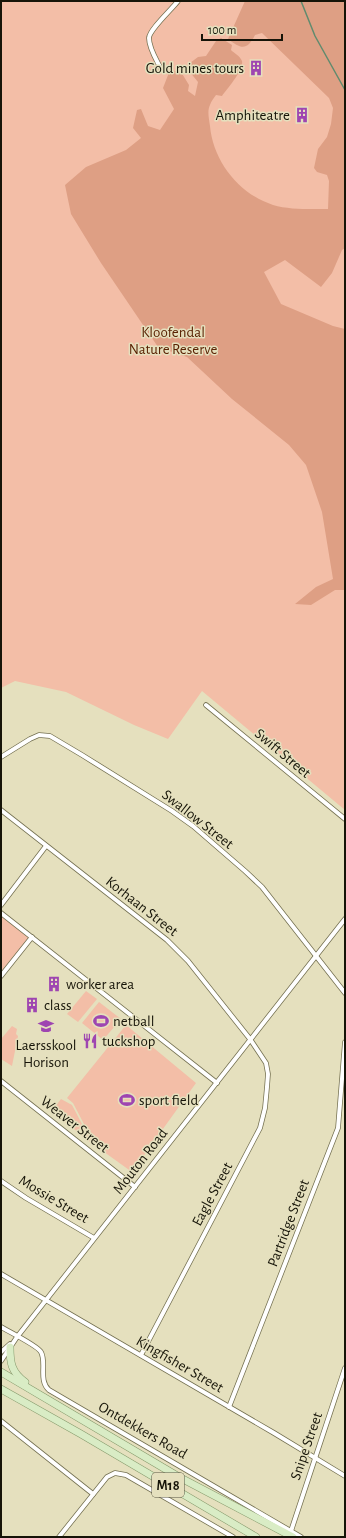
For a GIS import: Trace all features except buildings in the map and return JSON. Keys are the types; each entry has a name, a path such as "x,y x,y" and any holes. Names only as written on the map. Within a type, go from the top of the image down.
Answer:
{"main road":[{"path":"12,1344 11,1364 15,1373 47,1399"},
{"name":"Ontdekkers Road","path":"1,1372 179,1476 292,1534"},
{"name":"M18","path":"1,1389 81,1434 256,1537"}],"street":[{"path":"160,68 150,45 149,37 152,29 178,1"},
{"name":"Swift Street","path":"206,705 345,819"},
{"name":"Swallow Street","path":"1,757 30,739 39,736 50,736 146,794 193,826 262,887 317,955"},
{"name":"Korhaan Street","path":"1,810 177,949 250,1040"},
{"path":"1,905 46,846"},
{"path":"1,913 217,1083"},
{"name":"Mouton Road","path":"1,1361 17,1337 94,1238 345,919"},
{"path":"1,976 32,937"},
{"path":"317,955 345,993"},
{"name":"Eagle Street","path":"140,1355 260,1128 265,1108 268,1071 264,1059 250,1040"},
{"name":"Partridge Street","path":"229,1407 338,1125 345,1042"},
{"name":"Weaver Street","path":"1,1081 135,1187"},
{"name":"Mossie Street","path":"1,1181 26,1198 94,1238"},
{"name":"Kingfisher Street","path":"1,1274 345,1476"},
{"name":"Ontdekkers Road","path":"1,1327 37,1348 41,1352 44,1382 49,1390 292,1534 301,1537"},
{"name":"Mouton Road","path":"1,1352 12,1344"},
{"name":"Snipe Street","path":"292,1534 315,1457 345,1368"},
{"path":"1,1421 93,1494"},
{"path":"61,1536 107,1477 114,1473 126,1475 233,1537"}],"green space":[{"name":"Kloofendal Nature Reserve","path":"1,1 345,1 345,810 202,691 168,739 134,725 66,692 15,681 1,688"},
{"path":"245,1 345,1 345,248 342,250 332,273 321,287 285,260 264,272 281,304 333,326 345,329 345,590 335,590 311,605 295,604 316,587 333,579 322,512 306,465 289,445 232,399 187,357 158,347 101,263 71,214 65,185 86,167 126,150 141,138 133,128 137,110 141,109 148,126 160,130 174,109 163,88 170,70 181,72 189,85 188,91 195,96 198,82 189,71 190,63 198,57 206,56 216,41 221,38 232,45 231,50 242,61 242,65 235,79 222,96 216,95 211,102 209,110 212,139 216,152 222,163 239,184 249,193 261,200 286,208 328,209 329,181 327,175 317,172 314,168 318,149 327,137 331,124 333,108 329,98 262,33 255,35 249,44 243,47 228,39"},
{"path":"1,913 32,937 1,976"},
{"name":"netball","path":"86,991 97,999 78,1022 67,1014"},
{"name":"netball","path":"99,1002 121,1019 103,1040 82,1023"},
{"name":"sport field","path":"126,1025 196,1083 132,1172 79,1134 85,1126 73,1103 67,1098"},
{"path":"12,1026 17,1029 16,1034 18,1036 12,1066 1,1059 1,1039"},
{"path":"61,1099 72,1105 82,1124 78,1132 51,1112"}],"waterway":[{"path":"301,1 315,36 345,90"}],"place":[{"name":"Gold mines tours","path":"256,68"},
{"name":"Amphiteatre","path":"302,115"},
{"name":"worker area","path":"54,984"},
{"name":"class","path":"32,1005"},
{"name":"netball","path":"101,1021"},
{"name":"Laersskool Horison","path":"46,1026"},
{"name":"tuckshop","path":"90,1041"},
{"name":"sport field","path":"127,1100"}]}
